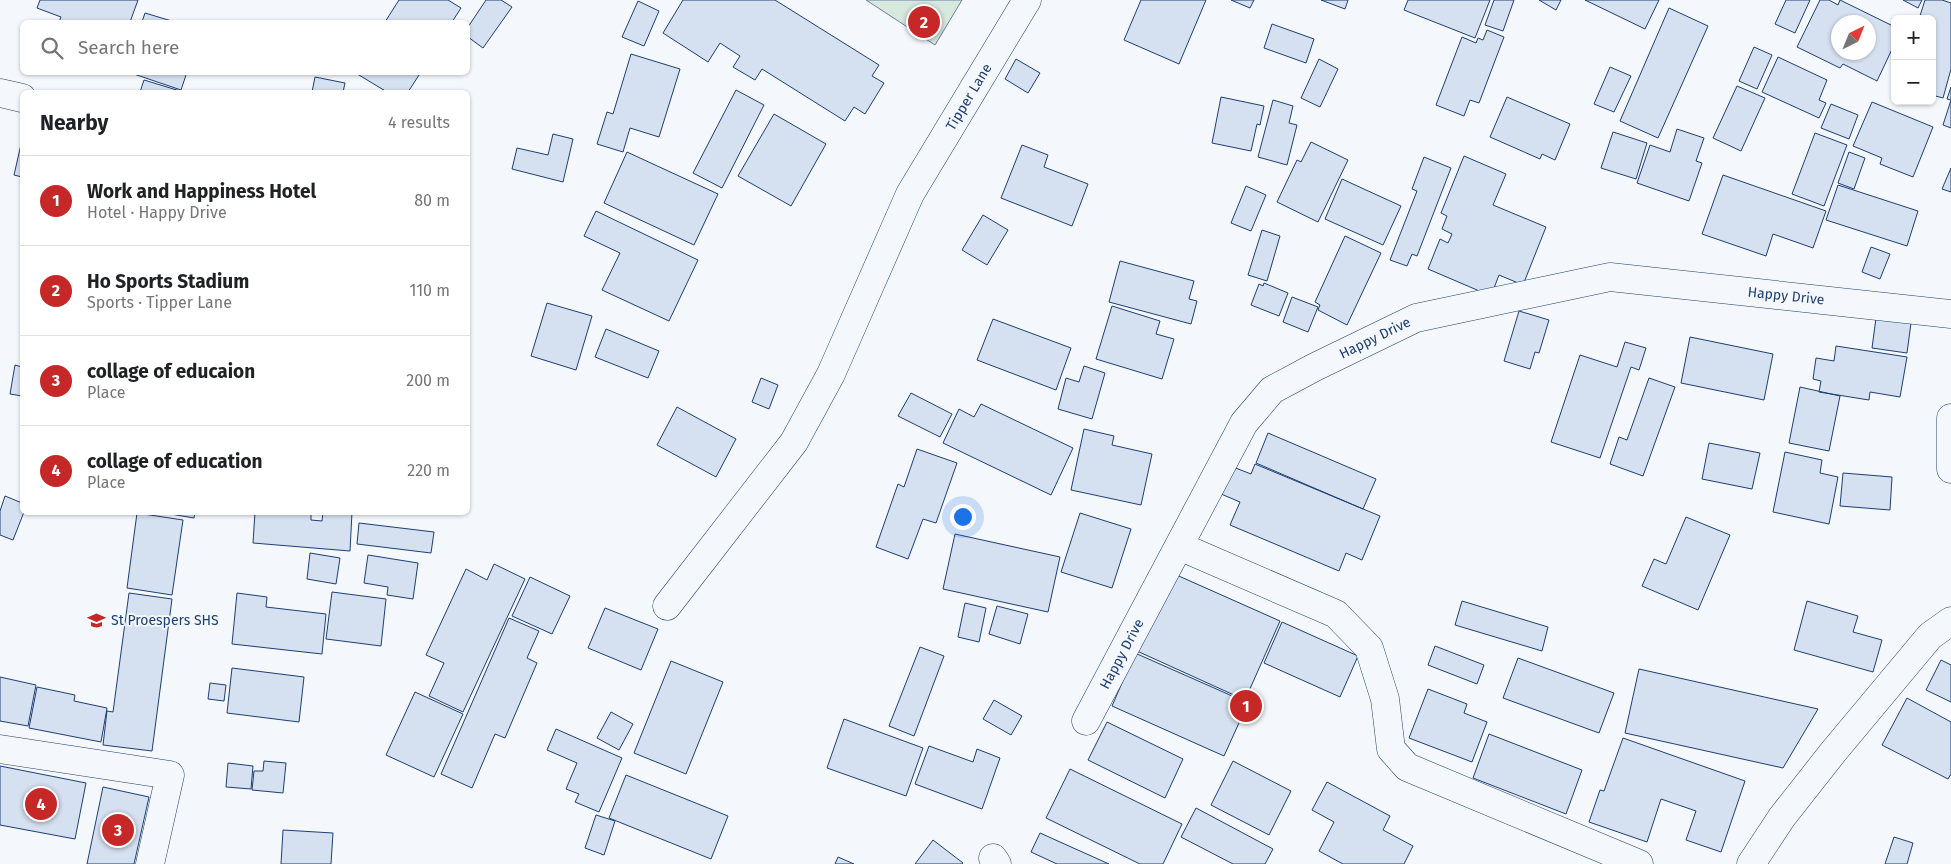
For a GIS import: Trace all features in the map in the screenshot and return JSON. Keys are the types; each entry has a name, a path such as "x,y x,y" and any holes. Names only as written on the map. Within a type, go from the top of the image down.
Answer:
{"street":[{"name":"Tipper Lane","path":"667,606 794,442 831,374 910,194 1027,0"},
{"path":"0,92 20,97"},
{"name":"Happy Drive","path":"1086,721 1244,423 1272,390 1416,318 1610,277 1951,314"},
{"path":"1951,418 1951,469"},
{"path":"1180,546 1336,614 1369,648 1385,699 1391,749 1407,767 1639,864"},
{"path":"1751,864 1782,818 1834,751 1930,636 1951,621"},
{"path":"0,749 170,774 150,864"}],"shaded area":[{"path":"866,0 962,0 935,45"}],"building":[{"path":"40,0 138,0 131,20 60,20 61,17 37,8"},
{"path":"399,0 448,0 461,8 453,20 386,20"},
{"path":"486,0 501,0 512,7 483,48 470,38 470,24"},
{"path":"683,0 775,0 879,65 872,76 884,83 865,114 854,107 845,121 762,69 755,80 733,67 740,56 720,43 708,62 663,33"},
{"path":"1141,0 1206,0 1179,64 1124,40"},
{"path":"1231,0 1254,0 1250,8"},
{"path":"1321,0 1348,0 1345,9"},
{"path":"1408,0 1490,0 1475,38 1404,10"},
{"path":"1494,0 1514,0 1503,31 1485,25"},
{"path":"1539,0 1561,0 1556,10"},
{"path":"1585,0 1659,0 1645,29"},
{"path":"1786,0 1810,0 1795,33 1775,24"},
{"path":"1820,0 1829,0 1838,5 1840,0 1871,15 1831,15 1831,60 1876,60 1876,18 1891,25 1891,51 1877,81 1843,64 1840,68 1797,47"},
{"path":"1903,0 1922,0 1918,8"},
{"path":"1925,0 1942,0 1951,3 1951,69 1943,98 1936,96 1936,15 1920,15"},
{"path":"638,1 659,11 644,46 622,37"},
{"path":"1669,8 1708,26 1658,138 1620,121"},
{"path":"145,13 168,20 143,20"},
{"path":"1272,24 1314,39 1306,63 1264,48"},
{"path":"1487,30 1504,37 1479,103 1470,100 1464,116 1436,105 1462,37 1476,43 1478,38 1483,40"},
{"path":"1754,47 1772,55 1757,89 1739,81"},
{"path":"631,54 680,69 659,137 630,128 623,152 597,144 607,112 613,114"},
{"path":"1778,57 1827,80 1819,100 1826,103 1819,118 1762,92"},
{"path":"1016,59 1040,73 1028,93 1005,79"},
{"path":"1319,59 1338,69 1320,107 1301,98"},
{"path":"1610,67 1631,76 1614,112 1594,104"},
{"path":"137,75 186,75 181,90"},
{"path":"359,75 419,75 409,90 384,90"},
{"path":"315,77 345,83 343,90 312,90"},
{"path":"144,80 177,90 141,90"},
{"path":"1737,86 1765,98 1741,151 1713,138"},
{"path":"1951,87 1951,100 1947,99"},
{"path":"736,90 764,105 722,188 693,173"},
{"path":"1221,97 1264,106 1260,125 1257,124 1251,151 1212,143"},
{"path":"1507,97 1570,124 1555,160 1542,154 1540,159 1490,137"},
{"path":"1273,100 1293,106 1289,123 1297,125 1287,165 1258,157"},
{"path":"1951,100 1951,128 1943,125"},
{"path":"1872,102 1933,127 1913,177 1880,164 1882,158 1853,146"},
{"path":"1831,104 1858,115 1849,139 1821,128"},
{"path":"774,114 826,144 791,206 738,176"},
{"path":"1677,129 1704,138 1696,161 1702,163 1689,201 1637,183 1650,145 1670,152"},
{"path":"1613,132 1647,143 1636,179 1601,168"},
{"path":"1815,133 1847,145 1824,206 1792,194"},
{"path":"553,134 573,139 563,182 512,169 517,148 548,155"},
{"path":"1311,142 1348,160 1318,222 1277,202 1297,160 1301,162"},
{"path":"1022,145 1048,155 1044,167 1088,184 1072,226 1001,198"},
{"path":"20,149 20,176 14,175"},
{"path":"627,152 718,194 694,245 604,203"},
{"path":"1849,152 1865,158 1854,189 1838,183"},
{"path":"1464,156 1506,174 1493,205 1546,227 1523,285 1499,275 1491,296 1428,269 1440,239 1448,243 1452,234 1442,229 1447,216 1441,213"},
{"path":"1424,157 1451,168 1417,256 1412,254 1407,266 1390,260 1417,191 1412,189"},
{"path":"1951,168 1951,192 1942,189"},
{"path":"1723,175 1826,211 1813,248 1773,234 1766,256 1702,234"},
{"path":"1342,179 1401,206 1383,245 1325,219"},
{"path":"1838,185 1918,211 1907,246 1826,220"},
{"path":"1246,186 1266,195 1251,231 1231,223"},
{"path":"596,211 698,260 669,321 602,290 620,253 584,236"},
{"path":"983,215 1008,230 987,265 962,250"},
{"path":"1262,230 1280,236 1267,281 1248,275"},
{"path":"1345,236 1381,253 1347,325 1318,310 1320,305 1315,302"},
{"path":"1871,247 1890,254 1880,279 1862,272"},
{"path":"1120,261 1194,281 1189,299 1197,301 1191,324 1109,302"},
{"path":"1264,283 1288,293 1279,316 1251,305 1259,284 1263,286"},
{"path":"1292,297 1318,307 1308,332 1283,322"},
{"path":"547,303 592,316 576,370 531,356"},
{"path":"1112,306 1160,321 1156,334 1174,339 1162,379 1096,359"},
{"path":"1519,311 1549,320 1539,353 1535,352 1530,369 1504,361"},
{"path":"1876,318 1911,323 1907,353 1872,348"},
{"path":"993,319 1071,348 1056,390 977,360"},
{"path":"606,329 659,351 648,378 595,357"},
{"path":"1690,337 1773,354 1764,400 1681,383"},
{"path":"1625,342 1646,348 1639,370 1631,367 1600,458 1551,442 1580,355 1617,367"},
{"path":"1836,346 1907,357 1900,397 1870,392 1869,400 1819,392 1821,381 1813,379 1816,358 1834,361"},
{"path":"15,365 20,366 20,396 10,394"},
{"path":"1084,366 1105,373 1092,419 1058,409 1066,378 1079,382"},
{"path":"761,378 778,385 769,409 752,402"},
{"path":"1649,378 1675,387 1643,476 1610,464 1619,437 1627,440"},
{"path":"1800,387 1840,396 1829,451 1789,443"},
{"path":"911,393 952,414 940,437 898,416"},
{"path":"981,404 1073,448 1051,495 943,443 959,409 974,417"},
{"path":"677,407 736,439 716,477 657,445"},
{"path":"1084,429 1114,436 1112,445 1152,454 1141,505 1071,490"},
{"path":"1268,433 1376,479 1363,509 1256,463"},
{"path":"1709,443 1760,453 1752,489 1702,479"},
{"path":"917,449 957,463 936,523 923,519 908,559 876,547 898,484 904,487"},
{"path":"1785,452 1822,460 1820,473 1838,477 1829,524 1773,512"},
{"path":"1255,464 1380,516 1362,560 1346,553 1339,571 1230,525 1240,502 1221,494 1233,467 1251,474"},
{"path":"1843,473 1892,477 1890,510 1840,506"},
{"path":"5,496 20,502 20,515 23,515 13,540 0,535 0,511"},
{"path":"1080,513 1131,529 1112,588 1061,572"},
{"path":"137,515 183,520 172,595 127,588"},
{"path":"176,515 194,515 194,518"},
{"path":"255,515 311,515 311,520 322,521 323,515 352,515 350,551 253,543"},
{"path":"1686,517 1730,535 1698,610 1642,586 1654,559 1666,564"},
{"path":"359,523 434,532 431,553 357,544"},
{"path":"955,534 1060,557 1048,612 943,589"},
{"path":"310,553 340,558 336,584 307,579"},
{"path":"368,555 418,563 413,599 387,595 388,587 364,583"},
{"path":"494,564 525,579 463,712 429,696 444,663 426,655 466,569 487,580"},
{"path":"1172,573 1280,621 1245,700 1137,651"},
{"path":"530,577 570,596 552,634 512,616"},
{"path":"332,592 386,599 381,646 326,639"},
{"path":"129,593 172,599 152,751 103,745 107,711 113,712"},
{"path":"237,593 267,597 266,607 326,614 322,654 232,644"},
{"path":"1462,601 1548,627 1542,651 1455,625"},
{"path":"1807,601 1858,616 1853,632 1882,640 1873,672 1794,650"},
{"path":"965,603 986,608 979,642 958,637"},
{"path":"997,606 1028,614 1020,644 989,634"},
{"path":"605,608 658,629 641,670 588,648"},
{"path":"509,618 539,631 527,658 537,663 505,738 495,734 472,788 441,774"},
{"path":"1282,622 1358,656 1340,697 1264,663"},
{"path":"1435,646 1484,665 1477,684 1428,665"},
{"path":"920,647 944,656 914,736 889,726"},
{"path":"1135,653 1248,703 1224,756 1112,706"},
{"path":"1518,658 1614,693 1599,733 1503,698"},
{"path":"1941,660 1951,665 1951,702 1926,690"},
{"path":"671,661 723,682 686,774 634,753"},
{"path":"232,668 304,677 299,722 227,713"},
{"path":"1639,669 1818,709 1783,768 1625,733"},
{"path":"0,677 36,685 28,726 0,721"},
{"path":"210,683 226,685 224,701 208,699"},
{"path":"37,687 75,695 74,701 107,708 101,742 29,728"},
{"path":"1428,689 1467,704 1464,713 1487,722 1472,762 1409,738"},
{"path":"415,692 463,714 434,777 386,755"},
{"path":"1907,698 1951,722 1951,774 1948,779 1882,745"},
{"path":"994,700 1022,716 1011,735 983,719"},
{"path":"611,712 633,724 619,750 597,738"},
{"path":"844,719 923,748 906,796 827,768"},
{"path":"1107,722 1183,759 1165,798 1088,760"},
{"path":"556,729 622,758 599,812 575,802 579,794 566,789 577,763 547,750"},
{"path":"1489,734 1582,770 1566,814 1473,778"},
{"path":"1623,738 1745,781 1721,852 1686,840 1696,811 1661,799 1647,842 1589,822 1600,790 1604,791"},
{"path":"929,746 973,762 977,749 1000,758 982,809 915,784"},
{"path":"264,761 286,763 283,793 252,790 254,771 263,771"},
{"path":"1233,761 1291,791 1269,835 1211,805"},
{"path":"228,763 253,766 251,789 226,787"},
{"path":"0,766 86,783 75,839 0,825"},
{"path":"1070,769 1182,824 1163,864 1140,864 1046,818"},
{"path":"626,775 728,816 711,859 609,818"},
{"path":"1327,782 1390,816 1383,830 1413,846 1404,864 1343,864 1319,851 1334,822 1312,810"},
{"path":"103,787 149,797 134,864 87,864"},
{"path":"1196,808 1273,849 1265,864 1233,864 1181,837"},
{"path":"596,815 615,821 604,855 585,848"},
{"path":"283,830 333,833 331,864 281,864"},
{"path":"1040,833 1109,864 1057,864 1031,852"},
{"path":"1894,837 1913,843 1907,864 1885,864"},
{"path":"933,840 963,863 915,864"},
{"path":"838,857 854,864 835,864"}],"place":[{"name":"Ho Sports Stadium","path":"924,22"},
{"name":"St Proespers SHS","path":"97,620"},
{"name":"Work and Happiness Hotel","path":"1246,706"},
{"name":"collage of education","path":"41,804"},
{"name":"collage of educaion","path":"118,830"}]}
